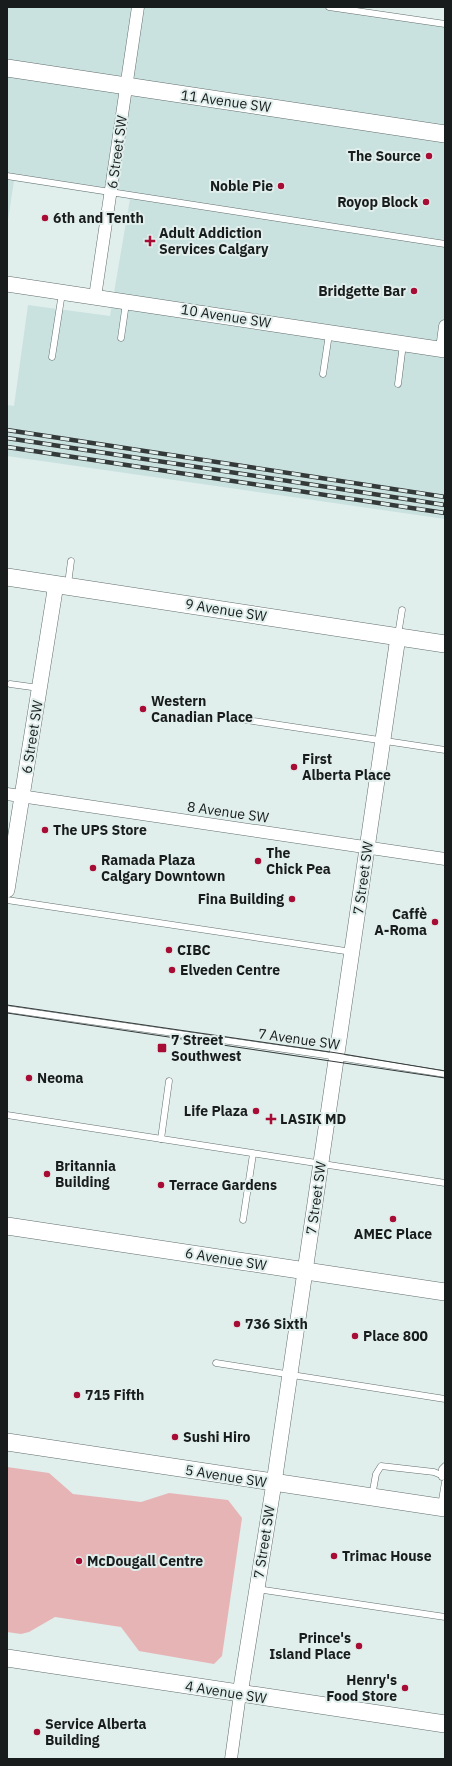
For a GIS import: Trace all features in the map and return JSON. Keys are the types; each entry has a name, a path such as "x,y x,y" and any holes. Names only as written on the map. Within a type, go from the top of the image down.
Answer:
{"main road":[{"name":"11 Avenue SW","path":"7,68 445,134"},
{"name":"9 Avenue SW","path":"7,576 445,644"},
{"name":"6 Avenue SW","path":"7,1226 445,1292"},
{"name":"5 Avenue SW","path":"7,1442 443,1508"},
{"name":"4 Avenue SW","path":"7,1658 445,1724"}],"street":[{"name":"6 Street SW","path":"96,297 138,7"},
{"name":"10 Avenue SW","path":"7,284 443,350"},
{"path":"443,350 445,326"},
{"name":"6 Street SW","path":"7,890 39,688 62,585"},
{"name":"7 Street SW","path":"231,1759 274,1483 398,637"},
{"name":"8 Avenue SW","path":"7,794 445,859"}],"lane":[{"path":"330,7 445,24"},
{"path":"7,176 445,244"},
{"path":"52,357 62,292"},
{"path":"121,338 127,301"},
{"path":"323,374 329,332"},
{"path":"398,384 403,343"},
{"path":"62,585 71,561"},
{"path":"398,637 402,610"},
{"path":"10,684 39,688"},
{"path":"240,719 445,750"},
{"path":"7,900 352,952"},
{"name":"7 Avenue SW","path":"7,1009 336,1056 445,1074"},
{"path":"161,1139 169,1081"},
{"path":"7,1115 445,1183"},
{"path":"243,1220 253,1154"},
{"path":"216,1364 445,1399"},
{"path":"372,1498 376,1474 381,1466 434,1472 441,1475 445,1482 443,1508"},
{"path":"441,1475 442,1469 445,1466"},
{"path":"257,1589 445,1617"}],"shaded area":[{"path":"7,7 338,7 445,21 445,519 7,456 7,405 14,406 28,305 110,316 130,199 14,181 7,226"},
{"path":"7,1467 49,1473 73,1494 141,1502 169,1493 228,1500 242,1518 222,1656 214,1664 139,1651 121,1627 55,1617 29,1632 21,1634 7,1632"}],"tram line":[{"path":"7,1005 337,1053 445,1071"},
{"path":"7,1013 445,1078"}],"railway":[{"path":"7,430 445,497"},
{"path":"7,438 445,505"},
{"path":"7,447 445,513"}],"place":[{"name":"The Source","path":"429,156"},
{"name":"Noble Pie","path":"281,186"},
{"name":"Royop Block","path":"426,202"},
{"name":"6th and Tenth","path":"45,218"},
{"name":"Adult Addiction Services Calgary","path":"150,241"},
{"name":"Bridgette Bar","path":"414,291"},
{"name":"Western Canadian Place","path":"143,709"},
{"name":"First Alberta Place","path":"294,767"},
{"name":"The UPS Store","path":"45,830"},
{"name":"The Chick Pea","path":"258,861"},
{"name":"Ramada Plaza Calgary Downtown","path":"93,868"},
{"name":"Fina Building","path":"292,899"},
{"name":"Caffè A-Roma","path":"435,922"},
{"name":"CIBC","path":"169,950"},
{"name":"Elveden Centre","path":"172,970"},
{"name":"7 Street Southwest","path":"162,1048"},
{"name":"Neoma","path":"29,1078"},
{"name":"Life Plaza","path":"256,1111"},
{"name":"LASIK MD","path":"271,1119"},
{"name":"Britannia Building","path":"47,1174"},
{"name":"Terrace Gardens","path":"161,1185"},
{"name":"AMEC Place","path":"393,1219"},
{"name":"736 Sixth","path":"237,1324"},
{"name":"Place 800","path":"355,1336"},
{"name":"715 Fifth","path":"77,1395"},
{"name":"Sushi Hiro","path":"175,1437"},
{"name":"Trimac House","path":"334,1556"},
{"name":"McDougall Centre","path":"79,1561"},
{"name":"Prince's Island Place","path":"359,1646"},
{"name":"Henry's Food Store","path":"405,1688"},
{"name":"Service Alberta Building","path":"37,1732"}]}
